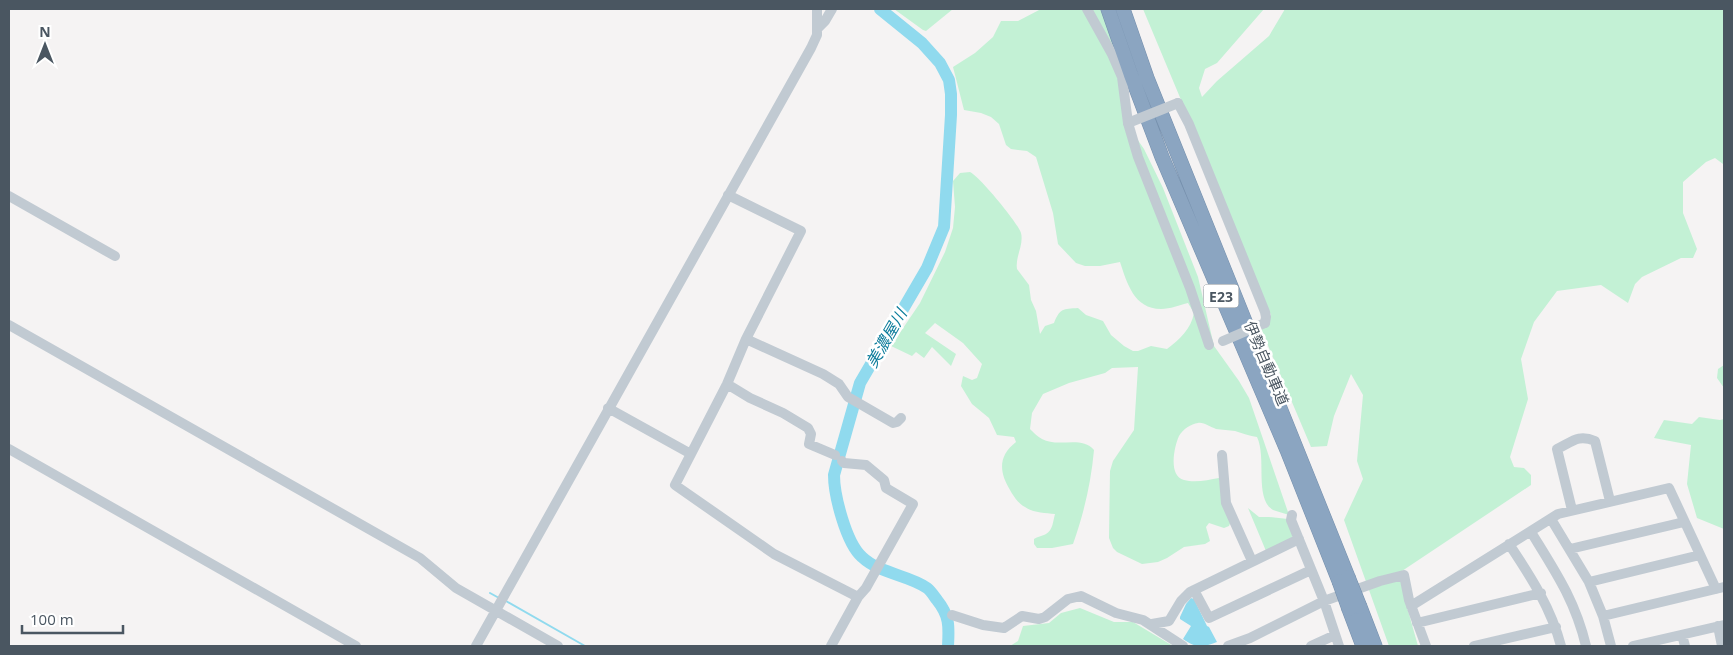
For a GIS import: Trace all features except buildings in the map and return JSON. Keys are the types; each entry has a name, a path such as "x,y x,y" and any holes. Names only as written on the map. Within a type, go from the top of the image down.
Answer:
{"highway":[{"name":"伊勢自動車道","path":"1108,9 1162,157 1286,450 1343,579"},
{"name":"伊勢自動車道","path":"1122,9 1343,579 1355,608 1375,646"},
{"name":"伊勢自動車道","path":"1355,608 1363,646"}],"street":[{"path":"476,646 811,48 818,28 817,9"},
{"path":"818,28 826,21 832,9"},
{"path":"1087,9 1112,54 1122,77 1128,123 1138,157 1190,288 1209,346"},
{"path":"1128,123 1178,103 1189,124 1266,317 1265,323 1223,341"},
{"path":"728,195 802,231 746,339 727,384 675,485 774,554 858,598"},
{"path":"9,196 115,256"},
{"path":"9,325 420,558 456,588 558,646"},
{"path":"746,339 823,374 839,384 848,398 893,423 901,418"},
{"path":"727,384 808,428 811,434 809,444 838,458 844,463 866,465 884,480 886,488 913,504 831,646"},
{"path":"608,408 692,454"},
{"path":"1572,510 1557,449 1580,438 1585,437 1595,441 1610,501"},
{"path":"9,450 356,646"},
{"path":"1222,455 1226,503 1252,561"},
{"path":"1411,606 1558,514 1670,488 1700,556 1720,588 1603,616"},
{"path":"1292,515 1291,520 1324,601 1339,646"},
{"path":"1551,519 1589,582 1603,616 1611,646"},
{"path":"1570,549 1684,522"},
{"path":"1531,532 1568,593 1586,646"},
{"path":"1152,624 1169,621 1184,597 1194,590 1298,539"},
{"path":"1509,544 1541,593 1556,627 1561,646"},
{"path":"1589,582 1700,556"},
{"path":"1194,590 1209,618 1310,570"},
{"path":"1228,646 1250,638 1324,601 1380,581 1404,575 1411,606 1426,646"},
{"path":"1417,623 1541,593"},
{"path":"952,615 983,625 1004,628 1022,616 1039,619 1046,617 1068,599 1081,596 1116,612 1144,620 1183,646"},
{"path":"1633,646 1647,645 1721,625 1722,646"},
{"path":"1474,646 1556,627"},
{"path":"1311,646 1335,635"},
{"path":"1682,635 1685,646"}],"green space":[{"path":"894,9 953,9 926,31"},
{"path":"1041,9 1102,9 1117,49 1124,120 1144,149 1163,188 1198,277 1214,346 1249,398 1289,515 1273,510 1267,504 1262,487 1260,446 1257,437 1235,431 1216,429 1202,423 1193,424 1183,431 1177,441 1174,454 1176,473 1179,477 1188,481 1219,478 1224,507 1231,521 1229,526 1224,528 1209,523 1206,527 1210,541 1205,544 1184,547 1158,562 1142,564 1117,552 1109,538 1110,471 1113,461 1134,430 1138,367 1112,368 1105,373 1069,383 1043,394 1032,413 1030,429 1040,438 1055,442 1083,443 1094,450 1086,498 1073,544 1052,548 1037,548 1034,544 1034,539 1046,534 1050,530 1055,514 1036,512 1020,504 1006,483 1002,464 1006,453 1016,442 1014,437 997,435 989,418 972,404 961,386 963,376 972,380 977,378 982,364 963,343 935,323 925,333 956,354 951,366 932,347 924,358 916,352 912,356 891,346 920,303 945,252 953,228 955,207 953,181 960,173 970,172 998,200 1021,233 1022,238 1017,269 1029,285 1040,334 1045,326 1054,323 1060,312 1078,308 1086,315 1103,321 1111,335 1133,351 1151,346 1167,349 1188,329 1193,319 1194,313 1188,303 1161,309 1144,305 1138,300 1129,286 1120,262 1100,266 1085,266 1076,263 1058,244 1053,213 1036,157 1027,151 1011,149 1006,145 999,124 991,117 964,110 953,67 975,53 993,37 1001,21 1018,21"},
{"path":"1143,9 1264,9 1217,63 1205,69 1199,88 1202,97 1217,81 1269,36 1285,9 1724,9 1724,167 1715,158 1706,162 1683,182 1683,213 1697,249 1693,258 1681,258 1642,277 1635,284 1628,303 1601,285 1557,291 1534,322 1521,359 1528,399 1510,457 1514,467 1524,468 1531,475 1531,485 1399,573 1418,646 1389,646 1344,520 1363,479 1357,461 1363,395 1351,374 1334,416 1327,446 1311,447 1261,329 1271,315"},
{"path":"1724,365 1724,388 1717,378 1718,369"},
{"path":"1699,417 1724,419 1724,529 1697,518 1687,484 1691,445 1654,438 1664,420 1692,424"},
{"path":"1248,508 1259,517 1288,519 1293,534 1291,539 1266,551"},
{"path":"1080,608 1114,622 1133,622 1173,646 1010,646 1018,641 1023,626 1049,623 1061,613"}],"water":[{"path":"1191,598 1194,599 1217,642 1199,646 1183,639 1191,626 1180,619 1180,617"}],"waterway":[{"name":"美濃屋川","path":"880,9 922,43 940,63 949,80 951,115 944,227 927,268 860,383 834,475 842,518 856,550 869,563 912,580 930,591 941,606 946,617 948,646"},
{"path":"490,593 499,598"},
{"path":"506,601 585,646"}]}
